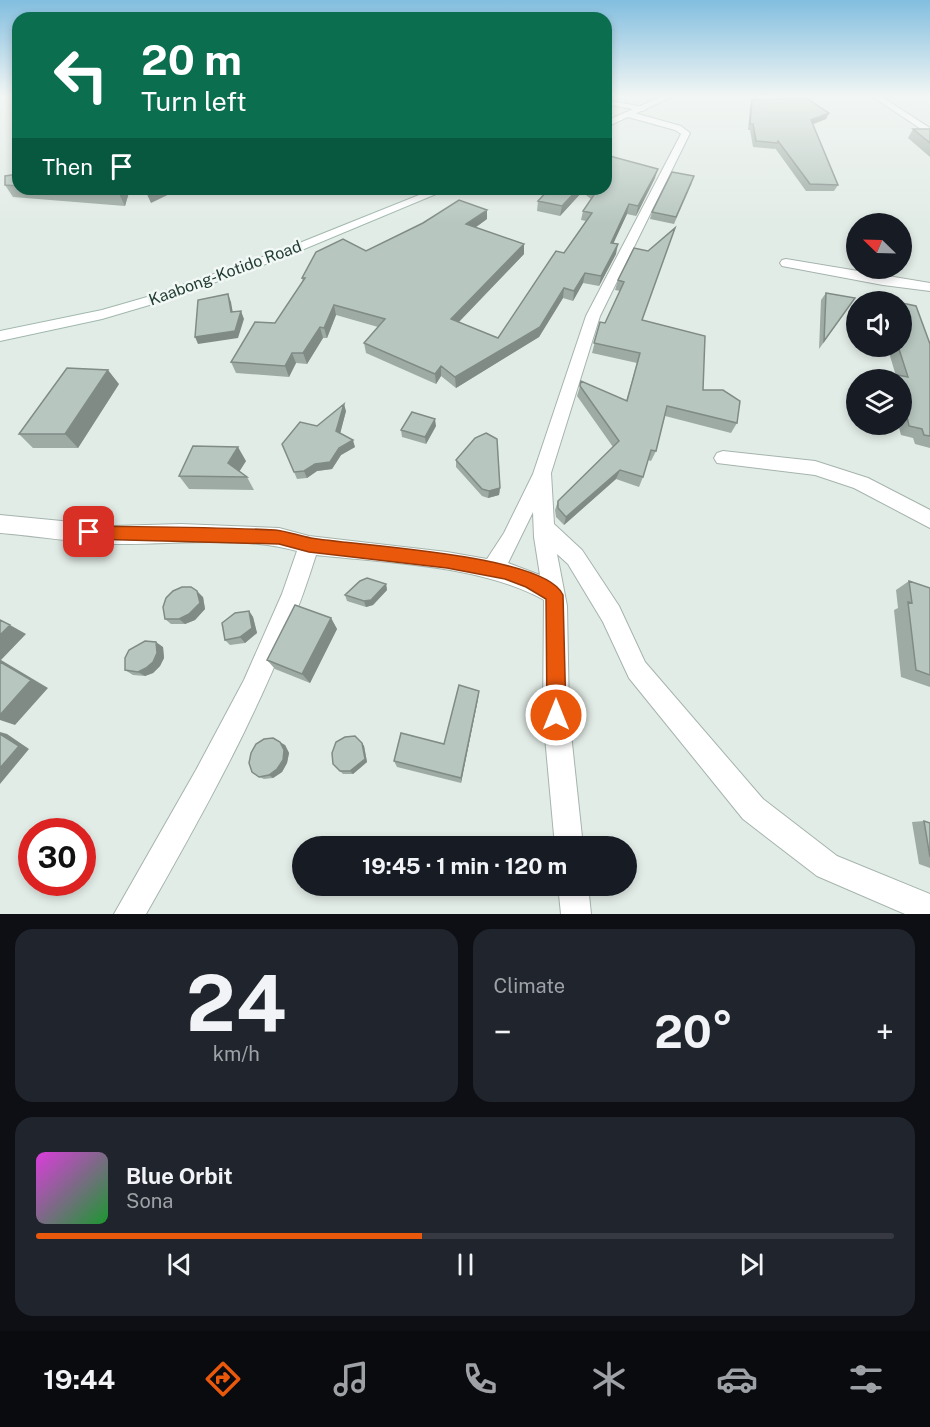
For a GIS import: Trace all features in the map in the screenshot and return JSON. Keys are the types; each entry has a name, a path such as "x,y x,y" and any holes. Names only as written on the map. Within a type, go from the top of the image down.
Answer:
{"street":[{"path":"493,569 511,539 542,473 593,316 684,138"},
{"name":"Kaabong-Kotido Road","path":"0,336 116,311 178,291 243,268 420,195"},
{"path":"786,263 883,281 930,287"},
{"path":"723,458 815,468 861,483 930,520"},
{"path":"542,473 543,526 555,595 556,715 568,836"},
{"path":"0,524 113,535 181,533 279,537 309,545 447,561 493,569 532,582 555,595"},
{"path":"543,526 575,557 611,614 637,670 753,808 827,866 930,909"},
{"path":"129,914 239,721 267,663 309,545"},
{"path":"574,896 576,914"}],"building":[{"path":"755,138 818,138 838,185 810,184 778,141 777,143 756,141"},
{"path":"612,157 658,169 638,206 629,204 611,243 618,244 601,276 585,273 574,291 564,288 540,327 455,377 441,366 435,374 364,343 385,319 334,305 324,328 320,327 303,353 292,353 285,366 231,362 255,322 275,323 305,278 302,278 316,252 343,239 366,251 423,223 459,200 487,210 466,224 524,244 451,319 498,338 556,251 564,253 592,213 583,211 594,195 612,195"},
{"path":"672,172 694,176 676,217 652,212"},
{"path":"12,175 12,186 5,185 5,176"},
{"path":"544,195 572,195 562,206 538,201"},
{"path":"675,228 642,320 705,336 703,390 723,390 740,401 737,423 667,406 656,451 651,450 643,477 620,470 566,517 558,508 558,501 619,441 580,386 581,381 627,401 640,353 594,343 600,322 605,323 624,282 618,280 634,248 648,251"},
{"path":"826,293 846,296 846,310 824,341"},
{"path":"228,294 231,312 241,311 235,331 195,337 198,300"},
{"path":"912,305 916,306 930,344 930,436 924,435 922,429 912,427 912,369 905,369 902,357 912,357"},
{"path":"67,368 108,370 65,434 19,434"},
{"path":"344,404 336,431 353,440 339,448 330,462 315,464 304,471 294,472 282,444 300,422 317,426"},
{"path":"412,412 435,419 425,437 401,430"},
{"path":"486,433 497,439 500,488 489,491 482,489 456,460 475,438"},
{"path":"193,446 238,447 228,463 247,477 179,476"},
{"path":"367,578 386,584 371,600 364,601 345,595 360,581"},
{"path":"909,581 930,588 930,675 916,670 908,602 912,603"},
{"path":"182,587 191,587 197,591 200,603 189,614 179,619 165,619 163,607 166,598 173,591"},
{"path":"295,605 331,618 302,674 267,660"},
{"path":"249,611 252,628 240,637 225,640 222,623 235,613"},
{"path":"0,620 10,625 0,635"},
{"path":"145,641 156,642 157,653 153,662 138,672 125,670 125,658 129,650"},
{"path":"0,662 31,680 0,715"},
{"path":"459,685 479,691 461,778 394,761 401,733 444,744"},
{"path":"0,734 19,746 0,768"},
{"path":"355,736 362,743 365,759 350,771 340,771 333,764 332,753 336,742 345,737"},
{"path":"273,738 280,742 284,750 283,760 269,775 259,777 252,772 249,763 251,753 256,744 264,739"},
{"path":"924,821 930,823 930,857"}],"route":[{"path":"89,532 113,535 181,533 279,537 309,545 447,561 505,572 532,582 555,595 556,715"}]}
